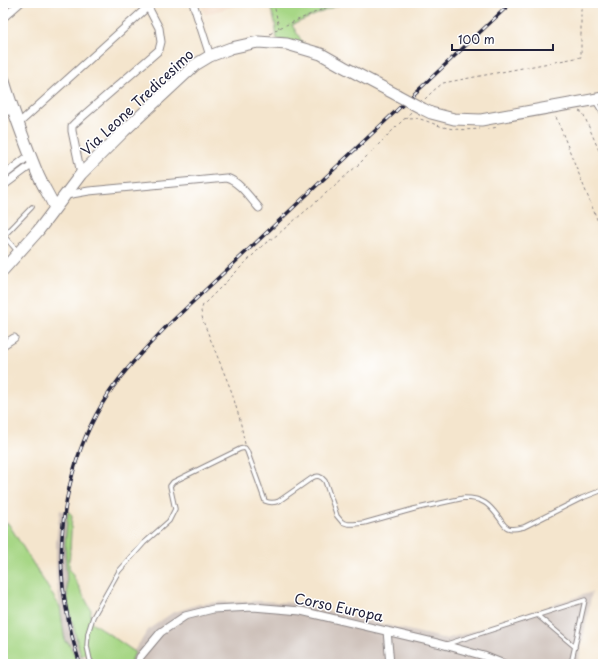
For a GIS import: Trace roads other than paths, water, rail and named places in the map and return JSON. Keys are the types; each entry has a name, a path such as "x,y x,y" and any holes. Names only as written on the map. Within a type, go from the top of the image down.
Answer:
{"street":[{"path":"3,18 20,3"},
{"path":"193,3 210,56"},
{"path":"18,124 150,5 159,28 162,42 159,50 72,126 82,174"},
{"name":"Via Leone Tredicesimo","path":"3,270 38,231 74,183 124,131 195,65 210,56 231,48 258,42 287,44 321,54 431,113 454,120 481,120 598,99"},
{"path":"3,78 18,124 43,184 60,202"},
{"path":"3,115 12,106"},
{"path":"3,176 32,159"},
{"path":"3,186 32,159"},
{"path":"60,202 89,191 226,178 237,184 259,208"},
{"path":"52,191 63,192 74,183"},
{"path":"43,184 59,196 60,202"},
{"path":"3,345 14,338"},
{"name":"Corso Europa","path":"138,664 140,657 161,632 185,616 214,609 253,607 301,611 444,645 484,656 504,664"},
{"path":"387,631 390,664"}],"lane":[{"path":"598,99 603,114"},
{"path":"19,252 3,237 32,207"},
{"path":"92,664 87,646 88,634 93,617 119,571 144,544 169,521 175,509 170,486 173,482 240,449 245,448 247,451 265,501 274,503 279,501 312,478 317,476 322,477 325,481 337,516 342,522 348,524 364,522 464,498 471,498 479,499 485,502 504,525 514,529 524,527 582,498 603,490"},
{"path":"444,645 585,600 571,664"},
{"path":"537,615 575,647"}],"railway":[{"path":"80,664 74,645 63,587 61,562 62,537 65,511 76,462 85,438 109,393 129,367 166,327 511,3"}]}
